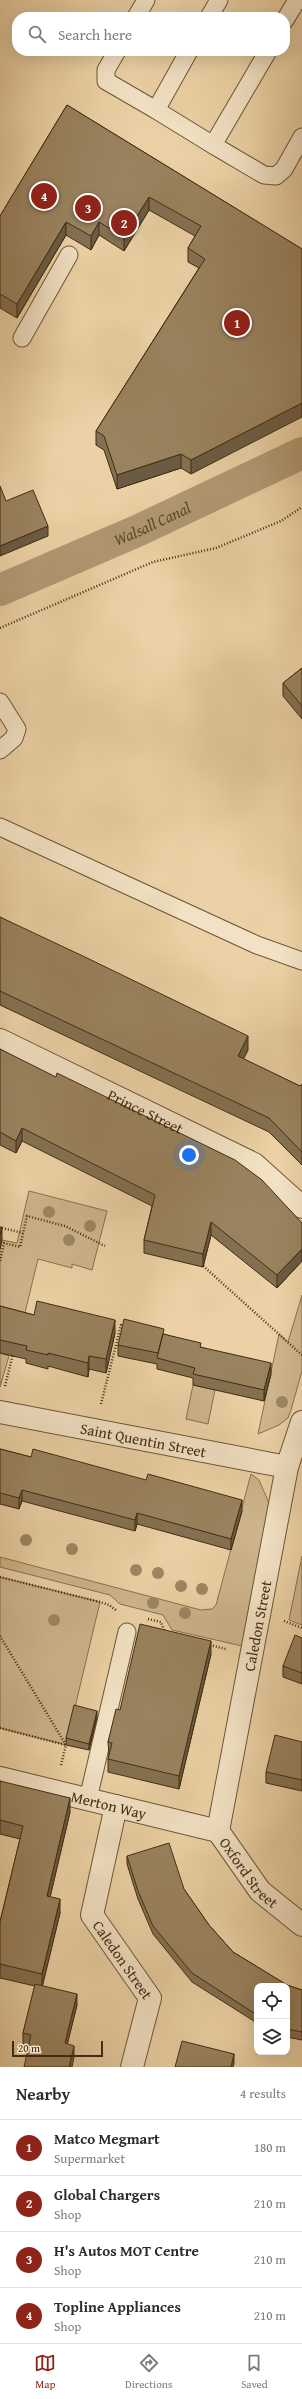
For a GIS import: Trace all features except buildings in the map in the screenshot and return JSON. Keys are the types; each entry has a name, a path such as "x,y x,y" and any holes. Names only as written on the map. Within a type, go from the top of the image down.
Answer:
{"street":[{"name":"Prince Street","path":"0,1040 254,1164 302,1208"},
{"name":"Saint Quentin Street","path":"0,1412 286,1467"},
{"name":"Caledon Street","path":"218,1831 286,1467 302,1422"},
{"name":"Merton Way","path":"0,1778 218,1831"},
{"name":"Caledon Street","path":"116,1806 92,1914 150,1998 132,2067"},
{"name":"Oxford Street","path":"218,1831 260,1891 302,1925"}],"lane":[{"path":"139,12 146,0"},
{"path":"212,12 219,0"},
{"path":"290,12 297,0"},
{"path":"113,56 106,70 106,81 264,175 276,176 284,170 302,137"},
{"path":"156,110 186,56"},
{"path":"212,145 265,56"},
{"path":"22,338 69,255"},
{"path":"0,702 17,729 14,738 0,750"},
{"path":"0,827 257,945 302,961"},
{"path":"88,1799 127,1632"}],"path":[{"path":"0,628 153,562 216,548 281,521 302,507"},
{"path":"0,1261 4,1243 20,1247 27,1216 65,1226 105,1246"},
{"path":"2,1228 23,1233"},
{"path":"195,1259 302,1355"},
{"path":"95,1430 121,1325 125,1326"},
{"path":"4,1389 14,1346"},
{"path":"0,1636 66,1745 56,1792"},
{"path":"0,1728 66,1745"}],"shaded area":[{"path":"29,1191 107,1211 92,1270 72,1264 72,1268 38,1259 22,1325 0,1319 0,1249 2,1240 17,1243"},
{"path":"302,1295 302,1371 291,1410 288,1418 279,1425 258,1434 279,1334 288,1342"},
{"path":"0,1353 9,1356 0,1387"},
{"path":"193,1385 215,1390 208,1424 186,1419"},
{"path":"251,1474 259,1480 269,1503 242,1646 172,1630 163,1615 120,1604 110,1595 0,1567 0,1557 201,1610 212,1609 216,1605"},
{"path":"302,1556 302,1625 289,1620"},
{"path":"0,1577 100,1602 66,1745 0,1728"}],"waterway":[{"name":"Walsall Canal","path":"0,590 137,531 302,453"}],"place":[{"name":"Topline Appliances","path":"44,196"},
{"name":"H's Autos MOT Centre","path":"88,208"},
{"name":"Global Chargers","path":"124,223"},
{"name":"Matco Megmart","path":"237,323"}]}
